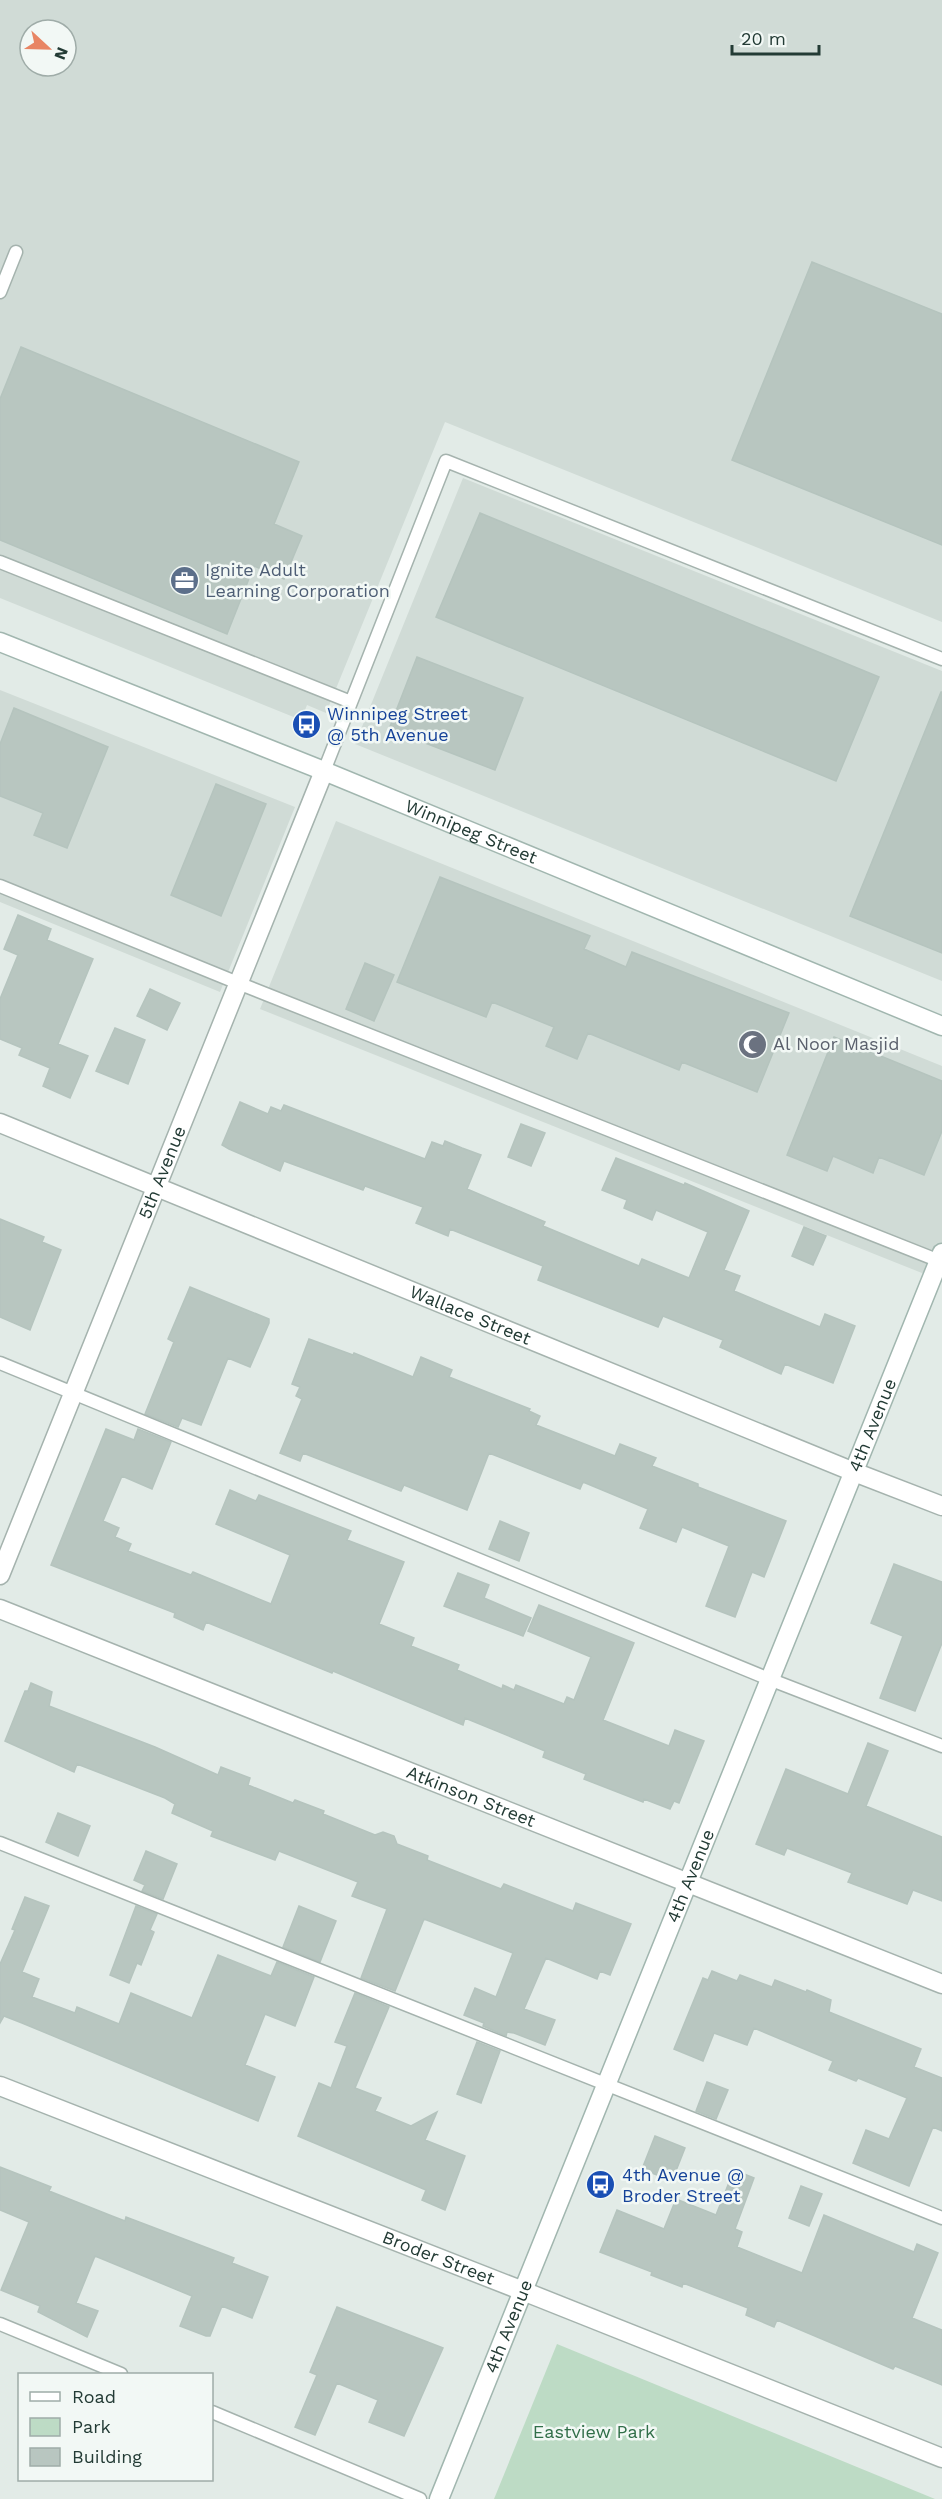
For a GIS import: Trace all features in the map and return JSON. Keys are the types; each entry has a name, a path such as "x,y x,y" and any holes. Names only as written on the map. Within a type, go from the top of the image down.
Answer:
{"street":[{"name":"Winnipeg Street","path":"0,642 324,771 942,1026"},
{"name":"5th Avenue","path":"0,1575 324,771"},
{"name":"Wallace Street","path":"0,1123 942,1506"},
{"name":"4th Avenue","path":"439,2499 769,1679 941,1259"},
{"name":"Atkinson Street","path":"0,1609 942,1984"},
{"name":"Broder Street","path":"0,2086 942,2458"}],"lane":[{"path":"0,292 16,252"},
{"path":"324,771 446,461 942,659"},
{"path":"0,562 351,702"},
{"path":"0,886 238,983 941,1259"},
{"path":"0,1363 769,1679 942,1746"},
{"path":"0,1843 942,2218"},
{"path":"0,2324 119,2373"},
{"path":"213,2412 420,2499"}],"shaded area":[{"path":"0,0 942,0 942,622 445,422 326,713 307,705 301,720 0,598"},
{"path":"463,478 942,671 942,981 355,744"},
{"path":"0,690 295,807 220,992 0,902"},
{"path":"336,821 942,1066 942,1281 260,1009"}],"green space":[{"name":"Eastview Park","path":"557,2344 935,2499 494,2499"}],"building":[{"path":"812,262 942,314 942,545 732,460"},
{"path":"21,347 299,462 274,524 302,536 284,579 254,566 227,634 0,540 0,399"},
{"path":"480,513 879,677 836,781 436,617"},
{"path":"417,657 523,698 495,770 389,729"},
{"path":"942,692 942,953 850,916"},
{"path":"14,708 108,747 67,848 34,835 43,813 0,796 0,744"},
{"path":"216,784 266,804 221,916 171,895"},
{"path":"440,877 590,936 584,949 626,967 632,952 789,1013 757,1092 682,1062 679,1070 588,1033 577,1059 546,1046 554,1027 492,1002 486,1017 397,982"},
{"path":"18,915 51,929 47,940 93,959 58,1044 88,1056 70,1098 43,1086 50,1068 19,1055 22,1048 0,1039 0,999 18,955 4,949"},
{"path":"365,963 394,975 374,1021 346,1009"},
{"path":"150,989 180,1003 167,1030 137,1016"},
{"path":"115,1028 145,1040 128,1084 96,1071"},
{"path":"834,1037 942,1081 942,1131 924,1175 879,1157 873,1173 833,1156 827,1171 787,1155"},
{"path":"240,1102 268,1114 271,1107 281,1111 284,1105 425,1159 432,1142 443,1146 445,1141 481,1155 467,1189 545,1222 543,1226 639,1266 642,1259 689,1278 708,1232 656,1210 652,1220 624,1208 627,1200 602,1190 616,1158 684,1185 685,1183 749,1211 724,1270 740,1276 734,1291 820,1327 825,1314 855,1326 833,1383 785,1364 781,1374 720,1347 723,1340 663,1316 658,1327 538,1280 543,1266 450,1229 448,1236 416,1223 423,1207 365,1186 363,1190 284,1161 280,1171 229,1149 222,1145"},
{"path":"521,1124 545,1133 531,1166 508,1157"},
{"path":"0,1219 44,1237 42,1242 61,1250 30,1330 0,1317"},
{"path":"804,1227 826,1236 813,1265 792,1256"},
{"path":"190,1287 269,1319 269,1323 250,1367 228,1358 201,1425 182,1418 178,1427 145,1414 174,1342 168,1339"},
{"path":"309,1339 353,1355 354,1353 413,1377 421,1357 452,1370 449,1377 530,1409 529,1411 540,1416 536,1425 615,1456 620,1444 656,1458 652,1466 698,1484 698,1487 786,1521 764,1577 752,1572 735,1617 706,1606 729,1546 682,1527 676,1542 640,1528 648,1509 583,1482 580,1489 489,1453 467,1510 404,1485 401,1491 303,1453 300,1461 280,1453 302,1399 296,1396 300,1387 292,1384"},
{"path":"106,1429 134,1440 138,1429 171,1442 152,1489 122,1476 103,1521 119,1528 115,1537 131,1544 128,1551 191,1575 193,1572 271,1604 290,1555 216,1524 230,1490 256,1501 259,1495 351,1531 347,1540 404,1562 379,1624 414,1638 411,1646 459,1665 457,1670 502,1689 503,1685 514,1690 516,1685 564,1704 567,1697 574,1700 591,1657 528,1631 539,1605 634,1643 603,1720 669,1746 675,1730 704,1741 679,1803 674,1801 670,1809 644,1799 643,1802 584,1779 586,1774 543,1757 545,1751 465,1718 463,1725 206,1622 203,1630 174,1617 175,1613 51,1565"},
{"path":"500,1521 529,1533 519,1561 489,1549"},
{"path":"894,1564 942,1582 942,1643 915,1711 880,1698 903,1636 871,1623"},
{"path":"458,1573 489,1585 484,1598 531,1618 523,1636 444,1606"},
{"path":"31,1683 52,1692 49,1706 155,1747 218,1775 221,1767 250,1778 248,1785 293,1803 295,1800 324,1811 323,1814 375,1835 383,1832 394,1836 397,1844 428,1856 427,1860 501,1889 504,1884 573,1911 576,1903 631,1924 610,1975 600,1971 597,1979 546,1958 524,2009 555,2020 545,2045 514,2033 507,2032 506,2036 464,2015 475,1988 496,1997 513,1953 424,1919 395,1991 361,1978 387,1909 352,1896 358,1882 279,1851 275,1860 211,1836 213,1831 172,1813 175,1804 165,1798 77,1764 74,1772 5,1741 25,1691 28,1691"},
{"path":"868,1743 888,1751 866,1806 942,1837 942,1901 913,1890 907,1904 848,1882 852,1873 787,1848 784,1855 756,1844 786,1769 848,1794"},
{"path":"58,1813 90,1826 78,1856 46,1842"},
{"path":"146,1851 177,1864 163,1899 142,1891 145,1885 134,1880"},
{"path":"25,1897 49,1906 22,1972 39,1979 32,1997 75,2013 77,2007 119,2024 131,1993 192,2018 218,1955 271,1976 277,1962 314,1977 295,2026 265,2014 245,2065 275,2077 258,2121 4,2016 0,2023 0,1964 15,1930 12,1929"},
{"path":"136,1906 157,1914 150,1930 154,1932 141,1965 137,1963 129,1983 110,1975"},
{"path":"299,1906 336,1921 320,1962 283,1947"},
{"path":"712,1971 737,1981 740,1975 772,1987 775,1980 806,1992 807,1990 831,2000 829,2012 921,2049 914,2067 942,2078 942,2131 933,2127 909,2186 853,2163 866,2130 889,2139 907,2098 858,2078 856,2081 829,2070 833,2061 754,2028 747,2045 714,2033 703,2061 674,2049 703,1978 708,1980"},
{"path":"355,1993 389,2007 355,2088 381,2098 375,2111 411,2126 437,2112 425,2140 465,2156 445,2210 422,2200 426,2190 298,2136 319,2083 331,2088 347,2046 335,2042"},
{"path":"477,2042 500,2051 481,2103 457,2094"},
{"path":"707,2082 728,2090 716,2119 696,2111"},
{"path":"655,2136 685,2148 672,2181 642,2169"},
{"path":"0,2167 51,2187 49,2191 112,2216 125,2221 126,2217 234,2258 232,2263 268,2277 252,2318 222,2306 210,2336 180,2326 192,2296 95,2256 76,2303 98,2311 87,2337 38,2312 40,2306 1,2290 29,2222 0,2210"},
{"path":"734,2170 754,2178 735,2229 742,2232 737,2247 802,2273 824,2215 914,2252 917,2244 938,2253 912,2318 942,2330 942,2385 895,2366 893,2369 777,2320 774,2327 746,2315 748,2308 683,2283 682,2287 651,2275 652,2272 600,2252 617,2210 664,2229 676,2199 716,2215"},
{"path":"801,2186 822,2194 809,2226 789,2218"},
{"path":"337,2307 443,2348 404,2436 369,2422 378,2400 337,2383 315,2435 295,2427 317,2375 310,2372"}],"place":[{"name":"Ignite Adult Learning Corporation","path":"184,580"},
{"name":"Winnipeg Street @ 5th Avenue","path":"306,724"},
{"name":"Al Noor Masjid","path":"752,1044"},
{"name":"4th Avenue @ Broder Street","path":"601,2185"}]}
